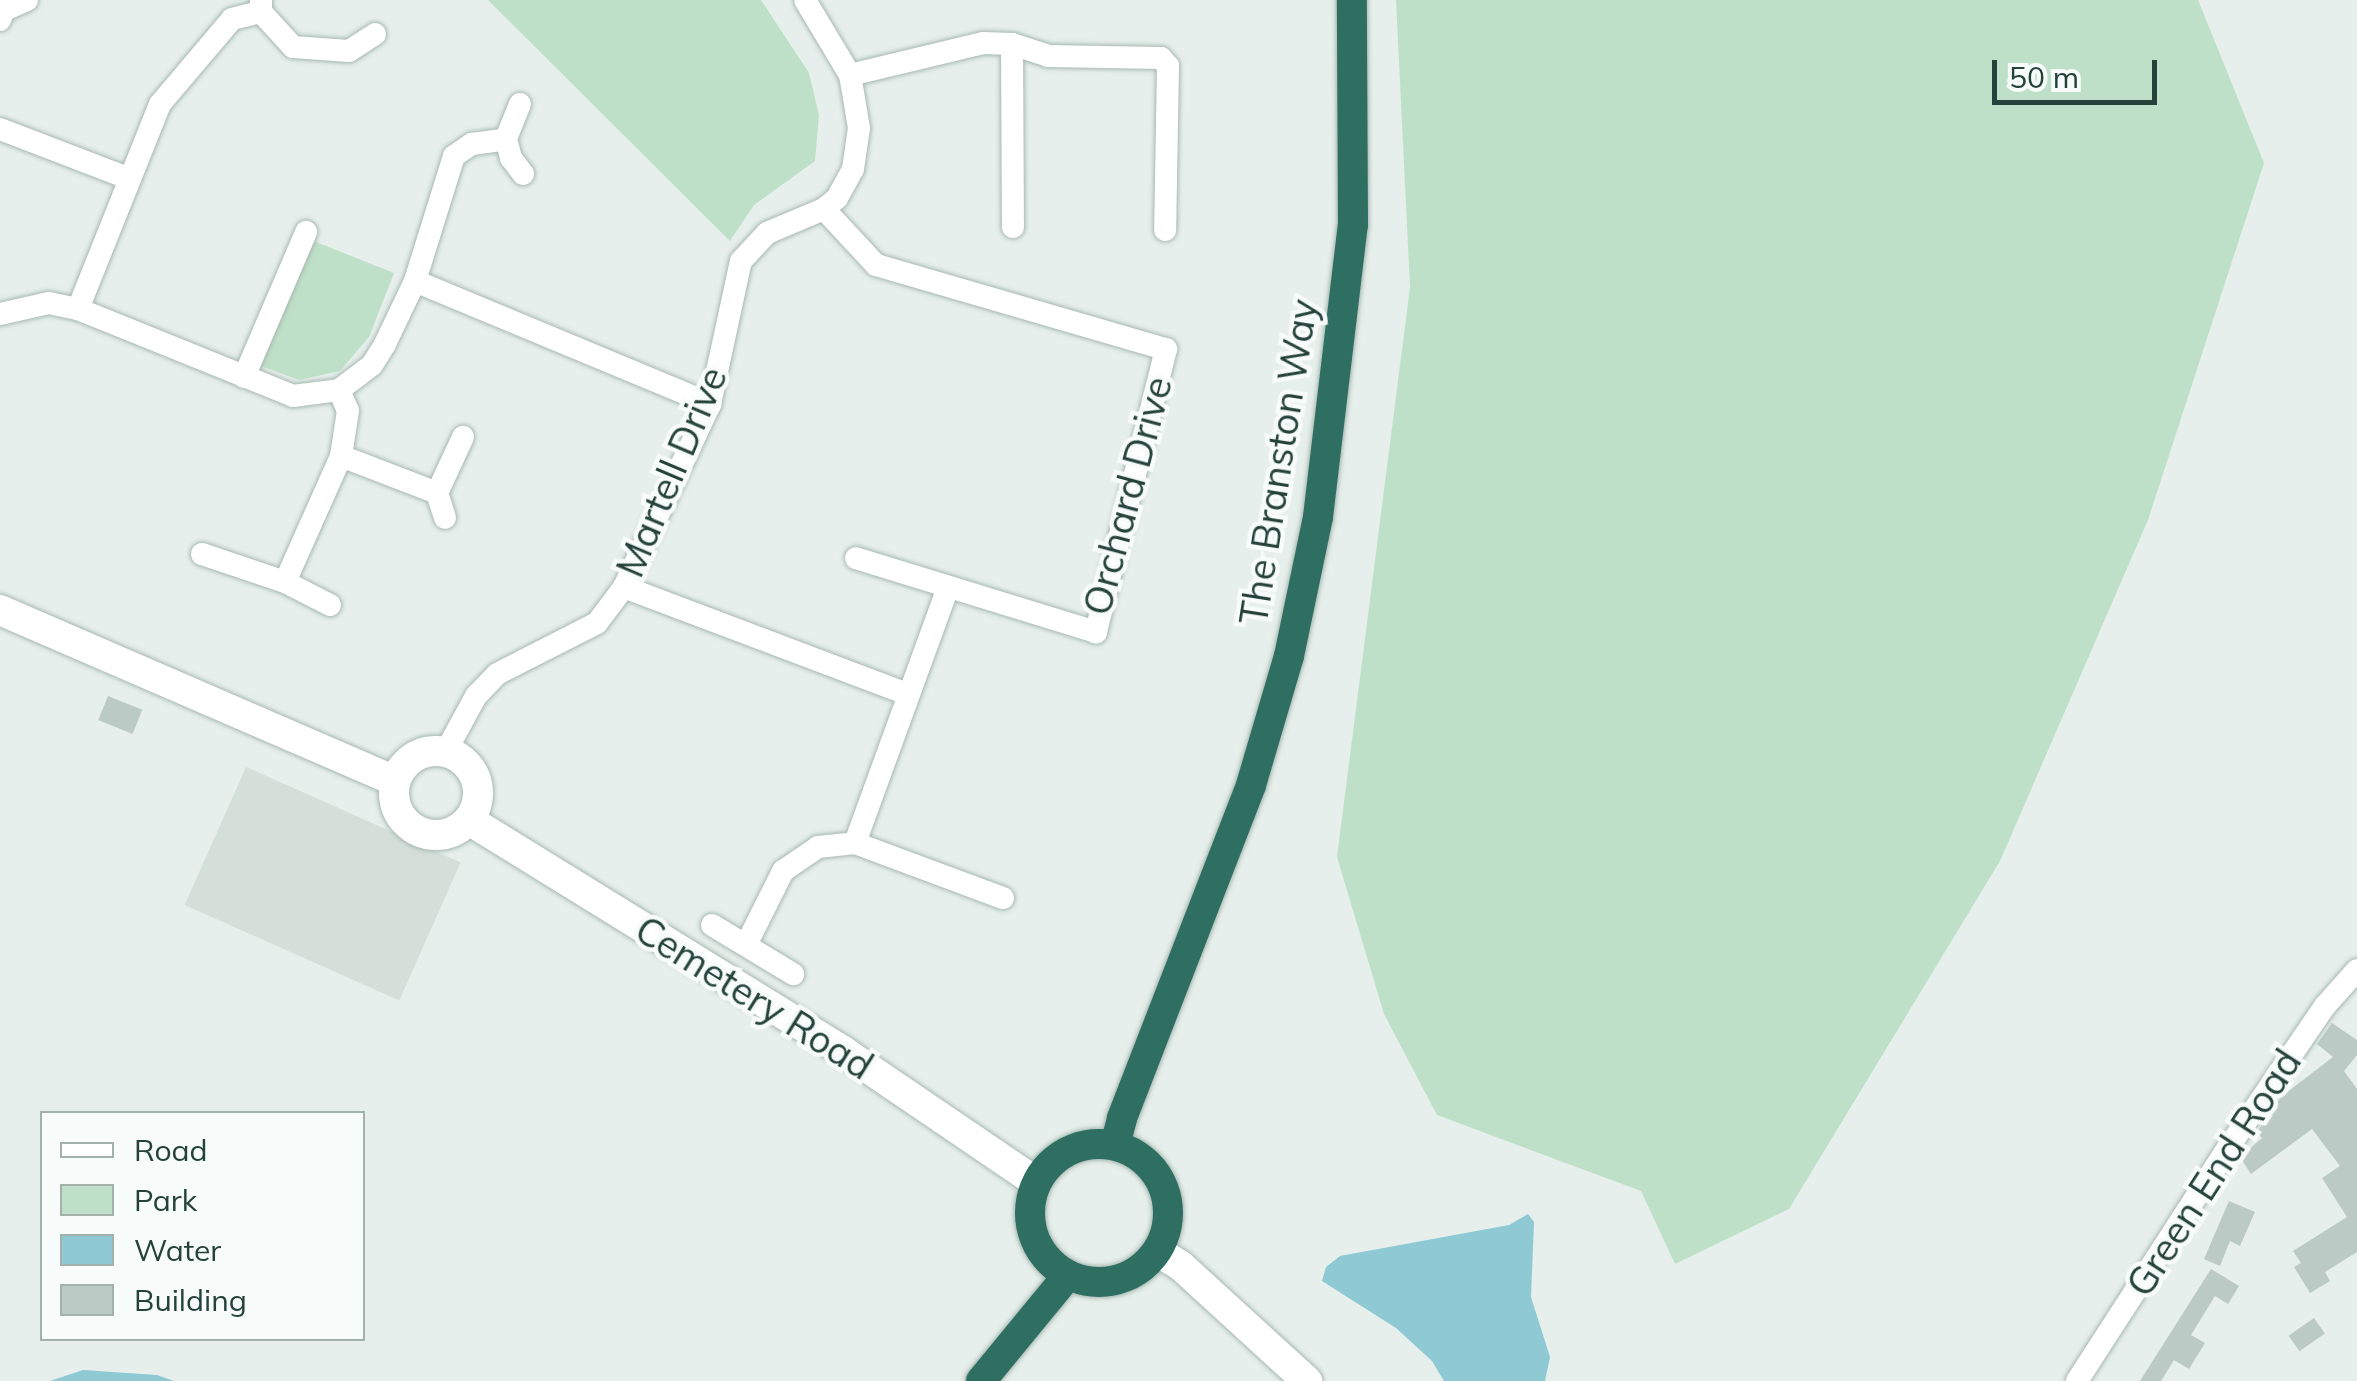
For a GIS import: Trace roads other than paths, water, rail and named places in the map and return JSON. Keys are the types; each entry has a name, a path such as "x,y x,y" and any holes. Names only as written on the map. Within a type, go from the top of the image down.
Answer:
{"highway":[{"name":"The Branston Way","path":"1115,1145 1251,785 1289,656 1318,516 1354,225 1352,0"},
{"path":"1092,1144 1115,1145 1152,1168 1164,1187 1168,1220 1157,1251 1135,1272 1107,1282 1068,1275 1037,1246 1030,1224 1036,1182 1050,1164 1069,1150 1092,1144"},
{"path":"982,1381 1068,1275"}],"main road":[{"path":"0,610 395,781"},
{"path":"446,751 466,762 478,784 477,805 454,832 426,834 411,828 395,804 395,781 405,763 422,753 446,751"},
{"name":"Cemetery Road","path":"468,820 843,1051 1036,1182"},
{"path":"1157,1251 1181,1266 1307,1381"}],"street":[{"path":"0,20 4,10 27,0"},
{"path":"806,0 850,75 859,128 853,169 837,198 824,209"},
{"path":"78,310 160,104 232,19 261,6 294,47 349,51 374,34"},
{"path":"850,75 983,44 1012,44 1048,56 1161,58 1168,66 1165,230"},
{"path":"1012,44 1013,227"},
{"path":"520,104 506,138 511,158 522,174"},
{"path":"0,129 130,179"},
{"path":"0,314 49,303 78,310 293,396 339,390 372,366 415,281 454,156 472,144 506,138"},
{"name":"Martell Drive","path":"446,751 476,696 497,674 598,623 624,587 710,404 741,261 767,232 824,209"},
{"name":"Orchard Drive","path":"824,209 876,264 1166,349 1096,632 856,558"},
{"path":"244,377 306,232"},
{"path":"415,281 710,404"},
{"path":"284,582 341,456 348,411 339,390"},
{"path":"446,518 438,492 463,437"},
{"path":"341,456 438,492"},
{"path":"202,554 284,582 330,605"},
{"path":"624,587 907,694"},
{"path":"855,843 948,587"},
{"path":"746,945 784,871 818,847 855,843 1003,898"},
{"path":"712,925 792,974"},
{"name":"Green End Road","path":"2077,1381 2228,1148 2325,1006 2357,970"}],"water":[{"path":"1528,1214 1534,1222 1531,1297 1550,1357 1545,1381 1444,1381 1432,1361 1396,1328 1322,1281 1326,1267 1340,1256 1509,1225"},
{"path":"83,1370 157,1375 174,1381 50,1381"}]}
